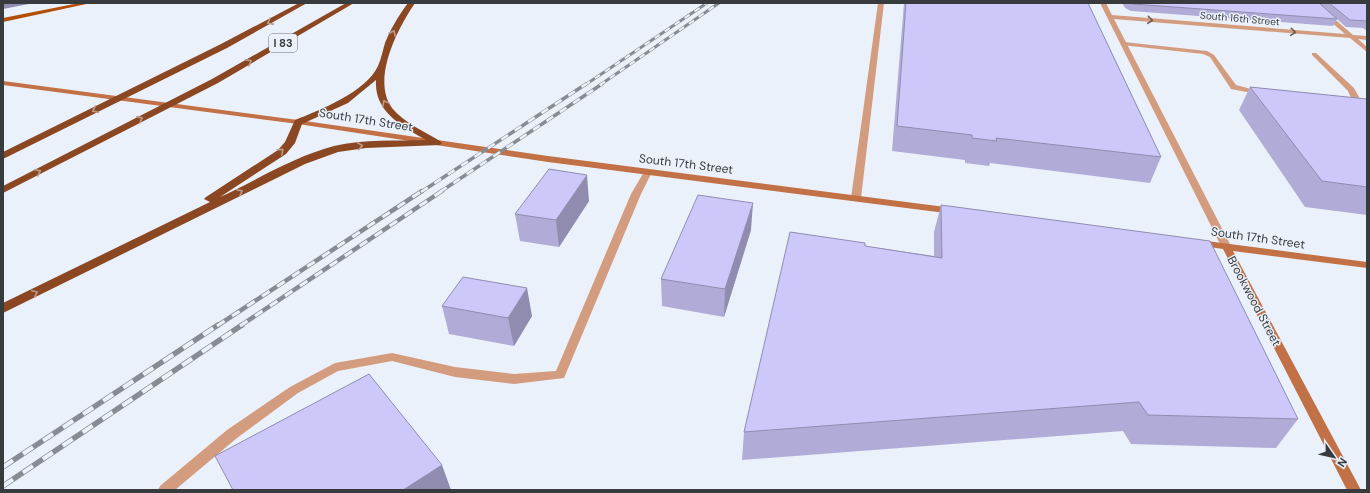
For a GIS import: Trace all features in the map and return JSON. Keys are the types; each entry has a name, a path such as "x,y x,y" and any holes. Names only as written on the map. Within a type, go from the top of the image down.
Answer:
{"highway":[{"name":"I 83","path":"3,156 168,74 304,3"},
{"name":"I 83","path":"3,190 215,81 351,3"},
{"path":"412,3 401,15 389,40 382,67 379,93 389,111 437,143"},
{"path":"67,278 173,221 241,181 282,152 290,143 298,122 350,100 371,83 382,67"},
{"path":"3,308 67,278 301,162 329,152 366,145 437,143"}],"main road":[{"path":"3,20 88,3"},
{"name":"South 17th Street","path":"3,83 298,122 548,159 964,212"},
{"name":"South 17th Street","path":"1190,242 1367,265"},
{"name":"Brookwood Street","path":"1226,246 1354,490"}],"street":[{"path":"856,198 882,3"},
{"name":"Brookwood Street","path":"1103,3 1226,246"},
{"path":"1312,3 1367,50"},
{"name":"South 16th Street","path":"1111,17 1367,38"},
{"path":"1124,44 1205,52 1212,56 1234,87 1273,94"},
{"path":"1314,54 1351,90 1356,99 1355,102 1338,101"},
{"path":"165,490 232,434 294,390 335,367 392,357 455,372 514,379 560,375 636,194 648,172"}],"building":[{"path":"906,3 1088,3 1161,157 996,138 997,141 972,138 972,135 897,126"},
{"path":"1131,3 1319,3 1337,19 1133,4"},
{"path":"1329,3 1367,3 1367,21 1350,20"},
{"path":"1250,87 1367,99 1367,187 1322,181"},
{"path":"549,169 587,175 556,220 515,214"},
{"path":"698,195 753,203 725,289 661,279"},
{"path":"941,205 1210,241 1298,419 1148,415 1139,402 744,432 790,232 865,243 865,246 942,258"},
{"path":"463,277 527,288 508,318 442,306"},
{"path":"369,374 442,465 403,490 233,490 215,456"}],"railway":[{"path":"585,85 707,3"},
{"path":"600,85 719,3"},
{"path":"421,192 586,84"},
{"path":"440,192 602,84"},
{"path":"217,326 422,191"},
{"path":"240,326 442,191"},
{"path":"3,467 218,325"},
{"path":"3,486 242,325"}]}
